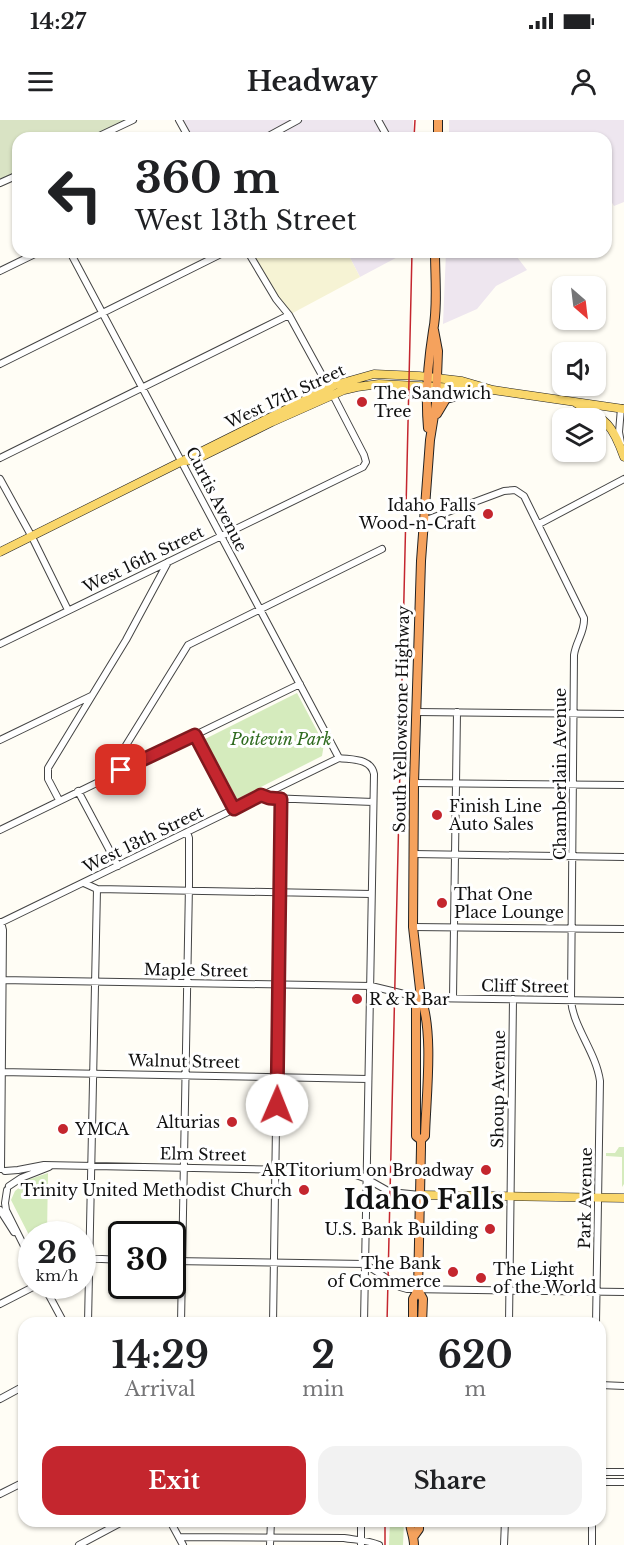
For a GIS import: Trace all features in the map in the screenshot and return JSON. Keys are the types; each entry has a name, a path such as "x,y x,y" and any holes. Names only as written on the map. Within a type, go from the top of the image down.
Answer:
{"highway":[{"name":"South Yellowstone Highway","path":"418,1290 421,1140 425,1136 427,1038 413,927 414,783 418,606 430,440 426,413 438,351 434,330 435,258"},
{"path":"430,440 437,412 446,399 484,389"},
{"path":"413,1317 413,1299 418,1290"},
{"path":"418,1290 423,1299 422,1317"}],"main road":[{"name":"West 17th Street","path":"184,461 195,460 362,377 385,374 432,382"},
{"path":"432,382 462,381 484,389 622,409"},
{"name":"West 17th Street","path":"0,552 184,461 195,453 331,392 379,384 432,382"},
{"path":"572,401 607,422 624,455"},
{"path":"420,1195 624,1198"}],"street":[{"path":"108,132 133,120"},
{"path":"276,132 298,120"},
{"path":"0,271 27,258"},
{"name":"Curtis Avenue","path":"73,258 184,461 221,537 339,758"},
{"path":"0,364 213,258"},
{"path":"252,258 276,299 289,315 331,392"},
{"path":"0,458 289,315"},
{"name":"West 16th Street","path":"0,644 363,467 366,462 364,455 331,392"},
{"path":"622,409 619,432 624,455"},
{"path":"0,479 68,610"},
{"path":"539,524 624,479"},
{"name":"Chamberlain Avenue","path":"424,519 435,517 504,490 515,490 524,496 584,618 584,628 575,646 574,655 571,1000 572,1010 599,1075"},
{"path":"108,776 188,645 382,549"},
{"path":"59,800 48,779 48,768 126,640 168,562"},
{"path":"0,830 300,684"},
{"path":"0,740 91,696"},
{"path":"416,712 624,714"},
{"path":"453,998 457,712"},
{"path":"195,735 234,809"},
{"path":"339,758 365,762 374,771 364,1317"},
{"name":"West 13th Street","path":"0,923 339,758"},
{"path":"414,783 624,785"},
{"path":"78,791 118,866"},
{"path":"261,795 281,799 373,802"},
{"path":"273,1317 281,799"},
{"path":"183,1221 189,891 187,832"},
{"path":"413,854 624,857"},
{"path":"84,883 97,889 371,894"},
{"path":"91,1221 97,889"},
{"path":"0,923 3,929 2,1169 10,1178 5,1203 18,1236"},
{"path":"413,927 624,929"},
{"name":"Maple Street","path":"1,980 371,986 423,998"},
{"name":"Cliff Street","path":"423,998 624,1001"},
{"name":"Shoup Avenue","path":"509,1317 513,999"},
{"name":"Walnut Street","path":"1,1072 368,1079"},
{"name":"Park Avenue","path":"596,1317 599,1075"},
{"name":"Elm Street","path":"2,1169 18,1170 44,1165 345,1171 367,1179 390,1192 420,1195"},
{"name":"Elm Street","path":"0,1194 31,1173 53,1166"},
{"path":"0,1210 18,1237"},
{"path":"186,1260 365,1264 400,1287 418,1290 624,1292"},
{"path":"0,1304 18,1295"},
{"path":"51,1299 61,1317"},
{"path":"88,1317 89,1299"},
{"path":"182,1299 182,1317"},
{"path":"606,1386 624,1386"},
{"path":"0,1399 18,1389"},
{"path":"606,1472 624,1472"},
{"path":"606,1482 624,1482"},
{"path":"0,1494 18,1485"},
{"path":"79,1545 113,1527"},
{"path":"174,1527 183,1545"},
{"path":"361,1527 362,1544"},
{"path":"504,1545 505,1527"},
{"path":"592,1527 592,1545"},
{"path":"179,1537 270,1541 344,1538 362,1544 370,1541 379,1545"}],"shaded area":[{"path":"179,120 413,120 414,132 185,132"},
{"path":"449,120 624,120 624,202 614,206 612,203 612,132 449,132"},
{"path":"252,258 350,258 360,277 289,315"},
{"path":"350,258 396,258 360,277"},
{"path":"446,258 518,258 527,270 496,286 477,309 443,324"}],"green space":[{"path":"0,120 133,120 108,132 12,132 12,178 0,183"},
{"name":"Poitevin Park","path":"297,693 324,744 322,756 237,799 205,739"},
{"path":"619,1147 624,1147 624,1184 622,1187 622,1157 606,1156 606,1153 615,1153"},
{"path":"48,1173 47,1221 22,1221 11,1200 15,1191 27,1180"},
{"path":"390,1527 404,1527 403,1545 389,1545"}],"railway":[{"path":"414,132 415,120"},
{"path":"387,1317 412,258"},
{"path":"385,1527 385,1545"}],"place":[{"name":"The Sandwich Tree","path":"362,402"},
{"name":"Idaho Falls Wood-n-Craft","path":"488,514"},
{"name":"Finish Line Auto Sales","path":"437,815"},
{"name":"That One Place Lounge","path":"442,903"},
{"name":"R & R Bar","path":"357,999"},
{"name":"Alturias","path":"232,1122"},
{"name":"YMCA","path":"63,1129"},
{"name":"ARTitorium on Broadway","path":"486,1170"},
{"name":"Trinity United Methodist Church","path":"304,1190"},
{"name":"U.S. Bank Building","path":"490,1229"},
{"name":"The Bank of Commerce","path":"453,1272"},
{"name":"The Light of the World","path":"481,1278"}],"district":[{"name":"Idaho Falls","path":"424,1199"}],"route":[{"path":"121,770 195,735 234,809 261,795 281,799 277,1105"}]}
